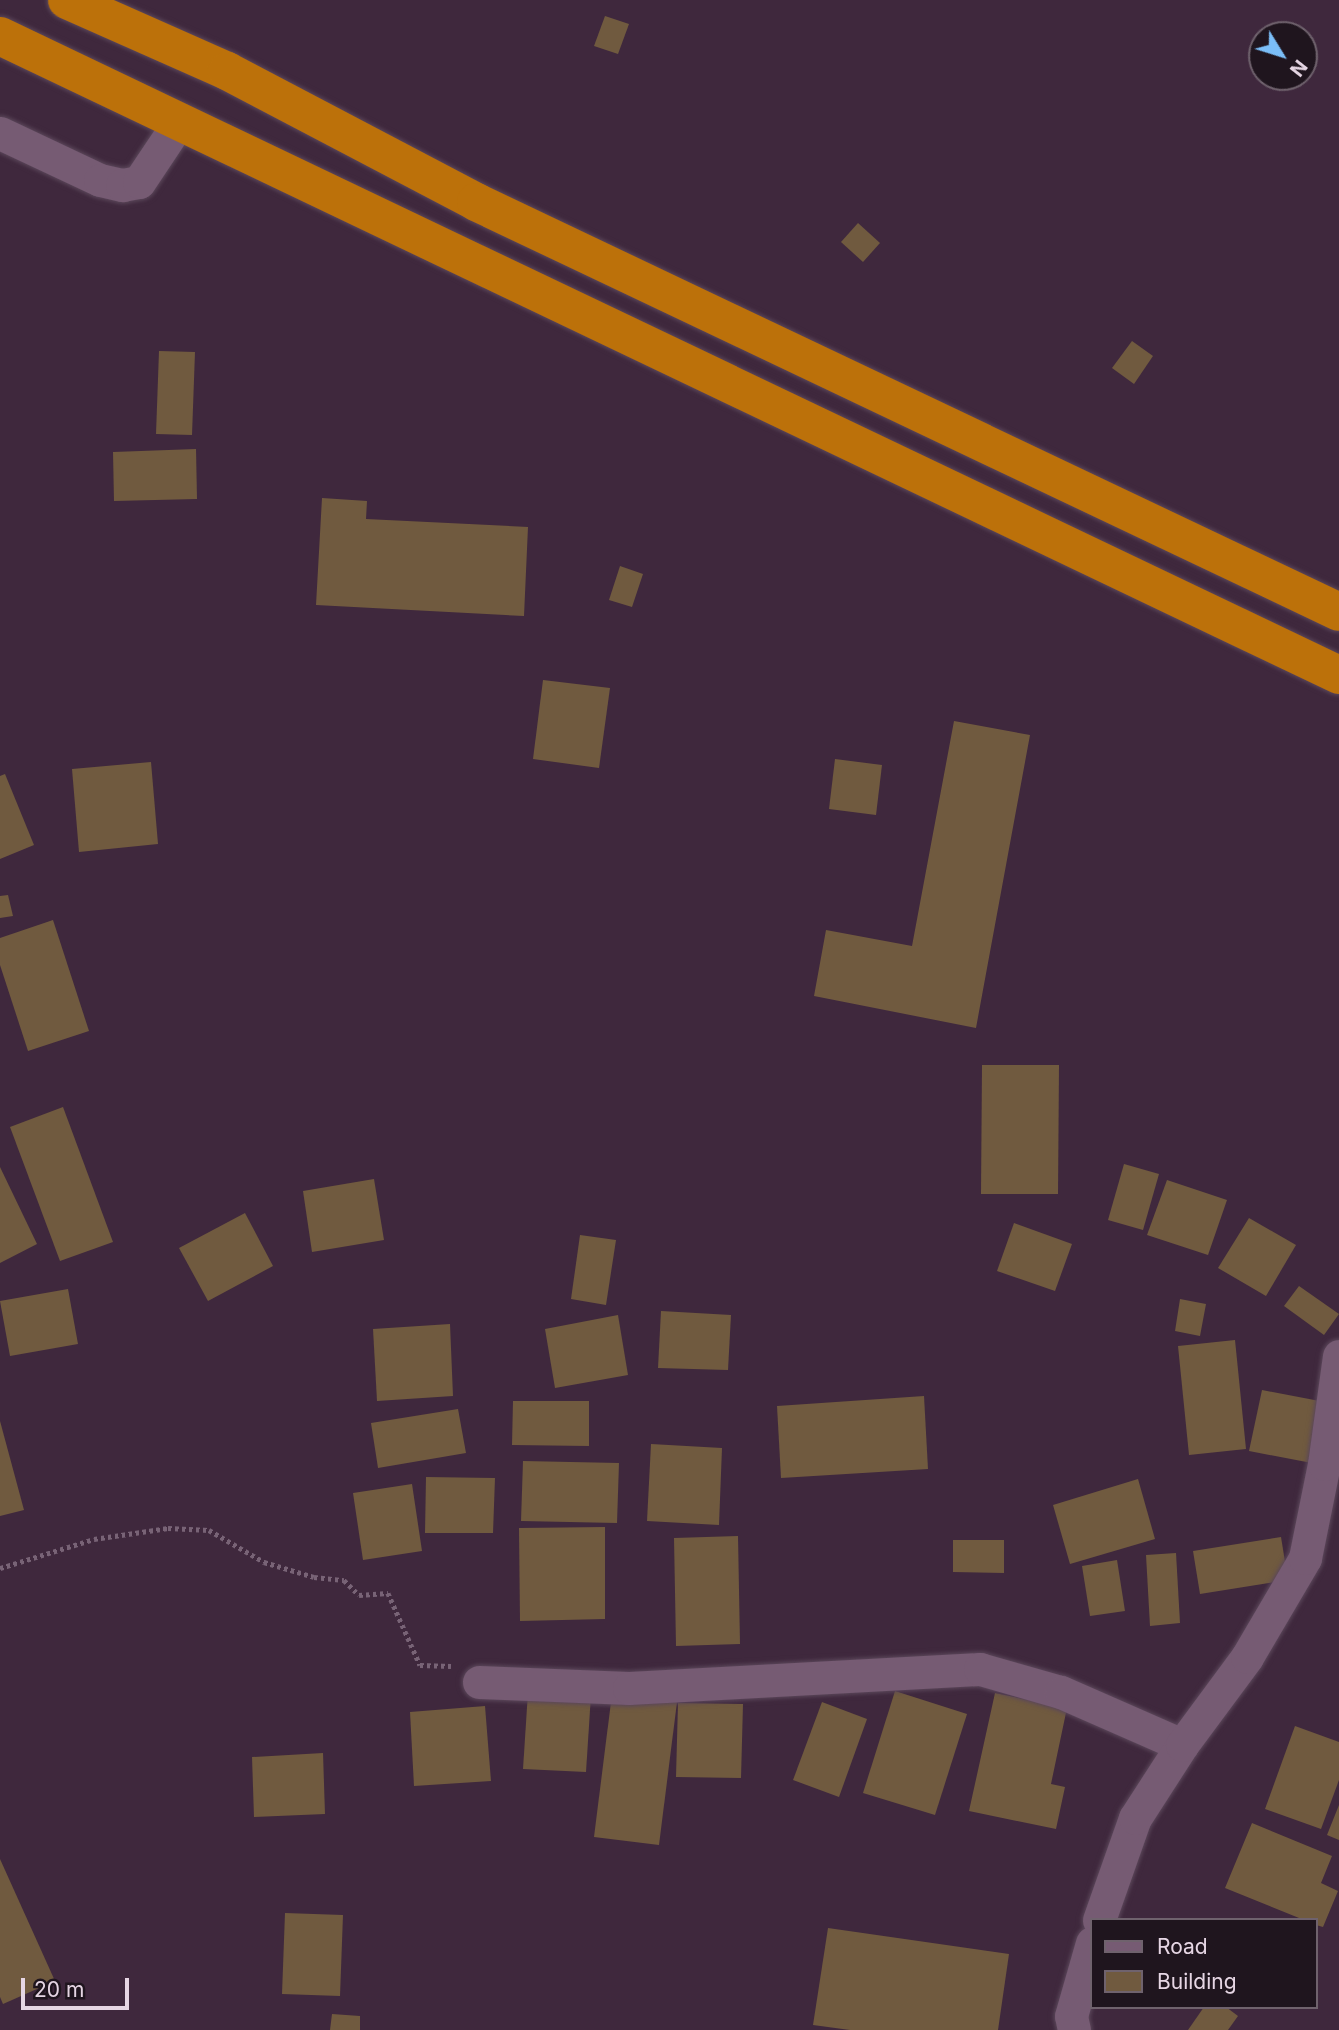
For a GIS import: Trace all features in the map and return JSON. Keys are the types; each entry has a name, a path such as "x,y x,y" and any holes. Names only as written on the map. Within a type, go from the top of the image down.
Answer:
{"highway":[{"path":"67,0 227,71 476,202 1339,612"},
{"path":"0,36 1339,676"}],"street":[{"path":"0,132 100,180 121,185 139,182 179,122"},
{"path":"1100,1918 1135,1818 1182,1745 1247,1657 1305,1558 1324,1464 1339,1356"},
{"path":"479,1682 629,1688 980,1669 1060,1692 1182,1745"},
{"path":"1074,2030 1071,2016 1090,1950"}],"path":[{"path":"0,1568 94,1539 168,1528 209,1530 264,1562 314,1577 344,1580 359,1595 388,1593 420,1665 465,1666 479,1682"}],"building":[{"path":"605,16 629,24 618,54 594,46"},
{"path":"858,223 880,243 863,262 841,242"},
{"path":"1132,341 1153,356 1134,384 1112,368"},
{"path":"159,351 195,352 192,435 156,434"},
{"path":"196,449 197,499 114,501 113,452"},
{"path":"322,498 367,501 366,519 528,527 524,616 316,605"},
{"path":"620,566 643,574 632,607 609,600"},
{"path":"543,680 610,688 599,768 533,759"},
{"path":"954,721 1030,735 976,1028 814,996 826,930 912,946"},
{"path":"835,759 882,765 876,815 829,809"},
{"path":"151,762 158,844 79,852 72,769"},
{"path":"5,774 34,845 0,859 0,776"},
{"path":"8,895 13,916 0,918 0,896"},
{"path":"53,920 89,1031 28,1051 0,965 0,938"},
{"path":"982,1065 1059,1065 1058,1194 981,1194"},
{"path":"63,1107 113,1242 60,1261 10,1127"},
{"path":"1124,1164 1159,1174 1143,1230 1108,1220"},
{"path":"0,1167 37,1244 0,1263"},
{"path":"374,1179 384,1240 312,1252 303,1191"},
{"path":"1167,1180 1227,1200 1208,1255 1147,1235"},
{"path":"245,1213 273,1266 208,1301 179,1248"},
{"path":"1249,1218 1296,1245 1266,1296 1218,1268"},
{"path":"1014,1223 1072,1244 1055,1291 997,1271"},
{"path":"580,1235 616,1240 606,1305 571,1299"},
{"path":"1299,1286 1339,1314 1324,1335 1284,1306"},
{"path":"68,1289 78,1344 10,1356 0,1301"},
{"path":"1180,1299 1206,1304 1200,1336 1175,1331"},
{"path":"661,1311 731,1315 728,1370 658,1368"},
{"path":"618,1315 628,1375 555,1388 545,1329"},
{"path":"450,1324 453,1396 377,1401 373,1329"},
{"path":"1235,1340 1246,1449 1189,1455 1178,1346"},
{"path":"1262,1390 1330,1403 1317,1464 1249,1451"},
{"path":"924,1396 928,1469 781,1478 777,1406"},
{"path":"513,1401 589,1401 589,1446 512,1445"},
{"path":"458,1409 466,1453 378,1468 371,1423"},
{"path":"0,1421 24,1510 0,1516"},
{"path":"651,1444 722,1448 719,1525 647,1521"},
{"path":"523,1461 619,1463 617,1523 521,1521"},
{"path":"426,1477 495,1478 493,1533 425,1533"},
{"path":"1138,1479 1155,1539 1070,1564 1053,1505"},
{"path":"412,1484 422,1551 363,1560 353,1493"},
{"path":"605,1527 605,1619 520,1621 519,1528"},
{"path":"738,1536 740,1644 676,1646 674,1538"},
{"path":"1281,1537 1288,1580 1200,1594 1193,1551"},
{"path":"953,1540 1004,1540 1004,1573 953,1572"},
{"path":"1176,1553 1180,1623 1150,1626 1146,1555"},
{"path":"1117,1560 1125,1611 1090,1616 1082,1566"},
{"path":"895,1691 967,1714 935,1815 863,1793"},
{"path":"528,1692 591,1695 586,1772 523,1769"},
{"path":"995,1693 1067,1708 1051,1784 1065,1787 1056,1829 969,1811"},
{"path":"612,1694 677,1702 659,1845 594,1837"},
{"path":"822,1702 867,1719 839,1797 793,1780"},
{"path":"678,1703 743,1704 741,1778 676,1777"},
{"path":"485,1706 491,1781 414,1786 410,1712"},
{"path":"1295,1726 1339,1742 1339,1780 1321,1829 1265,1809"},
{"path":"323,1753 325,1814 254,1817 252,1757"},
{"path":"1339,1805 1339,1840 1327,1835"},
{"path":"1252,1823 1332,1856 1321,1883 1338,1891 1323,1927 1318,1926 1318,1918 1299,1918 1225,1888"},
{"path":"0,1859 55,1981 3,2004 0,1997"},
{"path":"285,1913 343,1915 340,1996 282,1994"},
{"path":"828,1928 1009,1954 998,2030 850,2030 813,2025"},
{"path":"1203,2009 1229,2009 1238,2016 1228,2030 1188,2030"},
{"path":"332,2014 360,2016 360,2030 330,2030"}]}
